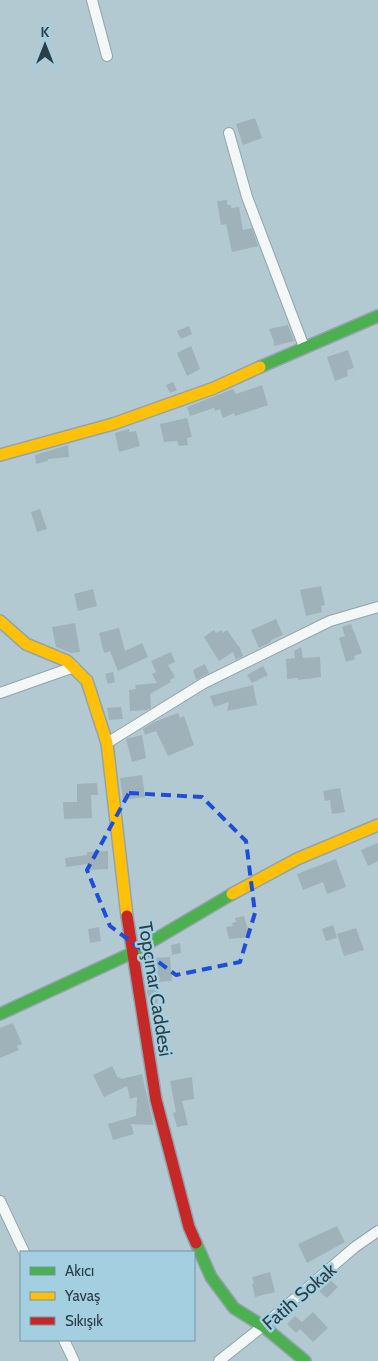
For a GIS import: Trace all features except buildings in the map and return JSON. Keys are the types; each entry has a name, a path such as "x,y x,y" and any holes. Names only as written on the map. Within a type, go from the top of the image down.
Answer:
{"street":[{"path":"92,0 107,56"},
{"path":"229,133 247,196 304,347"},
{"path":"0,455 113,424 214,388 378,316"},
{"path":"107,743 204,683 330,621 378,606"},
{"name":"Topçınar Caddesi","path":"0,621 26,644 67,661 87,681 107,743 132,953 156,1100 189,1227 211,1277 234,1308 263,1326 305,1361"},
{"path":"0,693 74,667"},
{"path":"0,1014 132,953 217,902 297,859 378,825"},
{"path":"0,1201 24,1251"},
{"name":"Fatih Sokak","path":"219,1361 263,1326 354,1247 378,1231"},
{"path":"64,1341 74,1361"}],"highlighted area":[{"path":"129,793 202,797 246,841 255,913 240,962 176,975 110,926 87,870"}],"traffic: fast":[{"path":"260,367 378,316"},
{"path":"0,1014 132,953 232,894"},
{"path":"196,1243 211,1277 234,1308 263,1326 305,1361"}],"traffic: slow":[{"path":"0,455 113,424 214,388 260,367"},
{"path":"0,621 26,644 67,661 87,681 107,743 127,916"},
{"path":"232,894 297,859 378,825"}],"traffic: jam":[{"path":"127,916 156,1100 189,1227 196,1243"}]}
